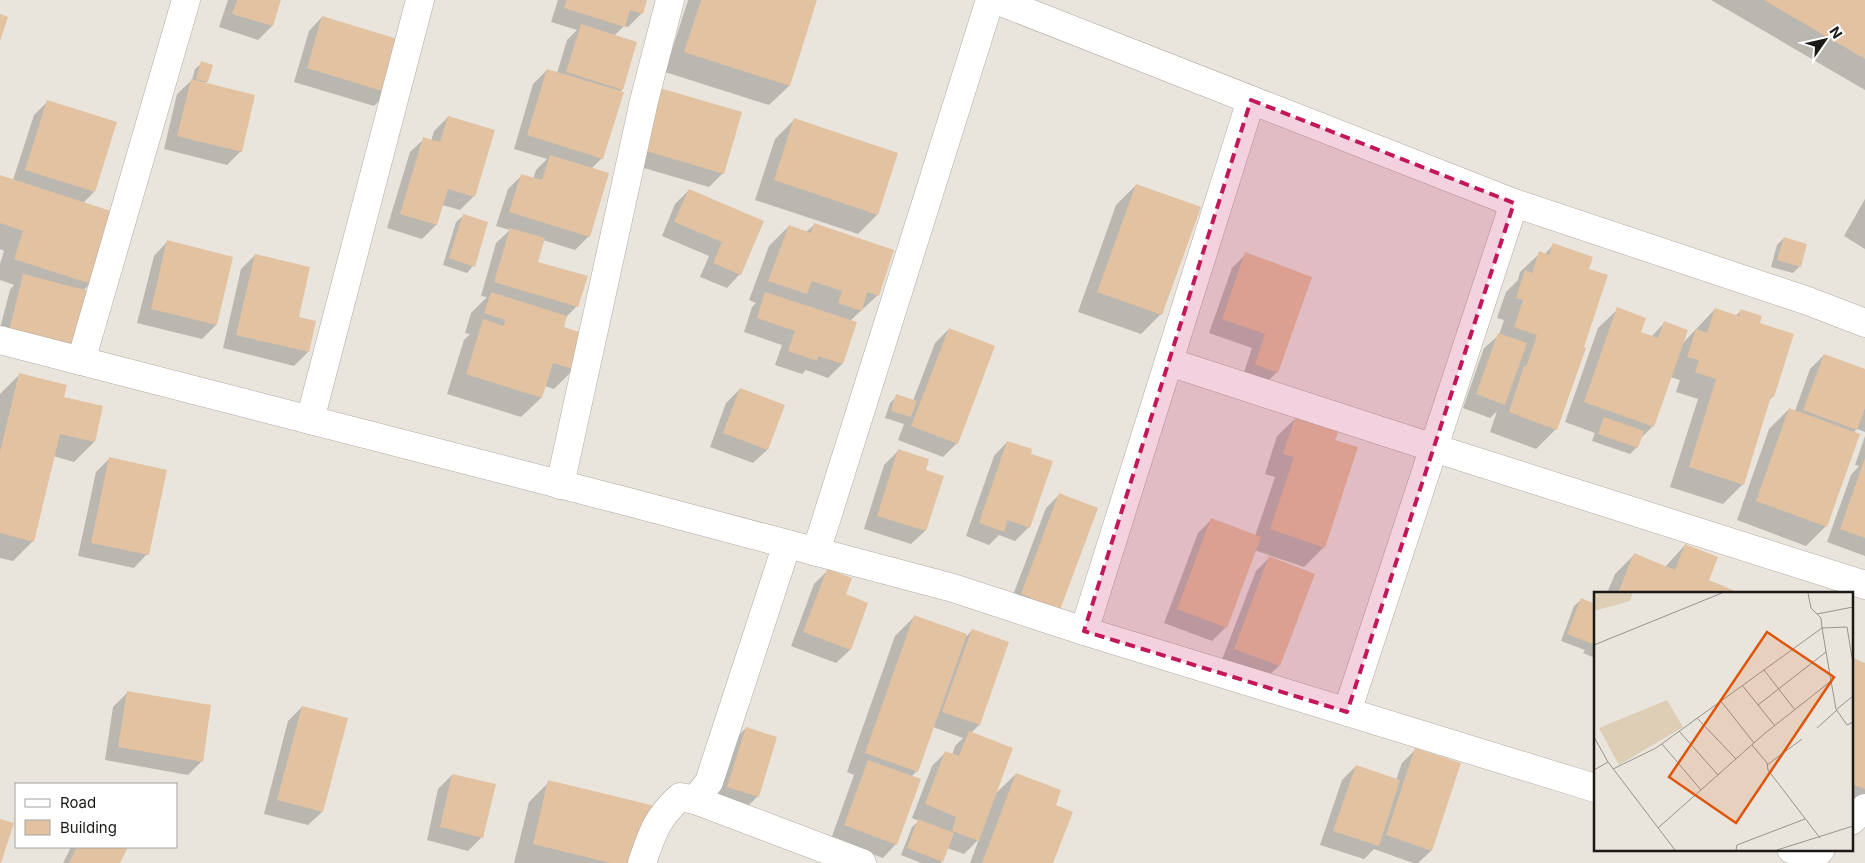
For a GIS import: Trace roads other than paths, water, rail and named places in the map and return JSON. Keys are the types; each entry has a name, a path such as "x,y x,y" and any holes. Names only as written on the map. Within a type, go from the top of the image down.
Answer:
{"street":[{"path":"81,361 186,0"},
{"path":"310,420 420,0"},
{"path":"560,484 644,101 670,0"},
{"path":"816,552 990,0"},
{"path":"996,0 1514,203 1808,301 1865,323"},
{"path":"1084,631 1251,100"},
{"path":"1347,712 1514,203"},
{"path":"0,340 560,484 953,588 1084,631 1594,788"},
{"path":"1169,362 1865,585"},
{"path":"695,800 709,782 787,544"},
{"path":"642,863 653,830 666,810 680,798 695,800 862,863"},
{"path":"1852,820 1865,808"}]}
